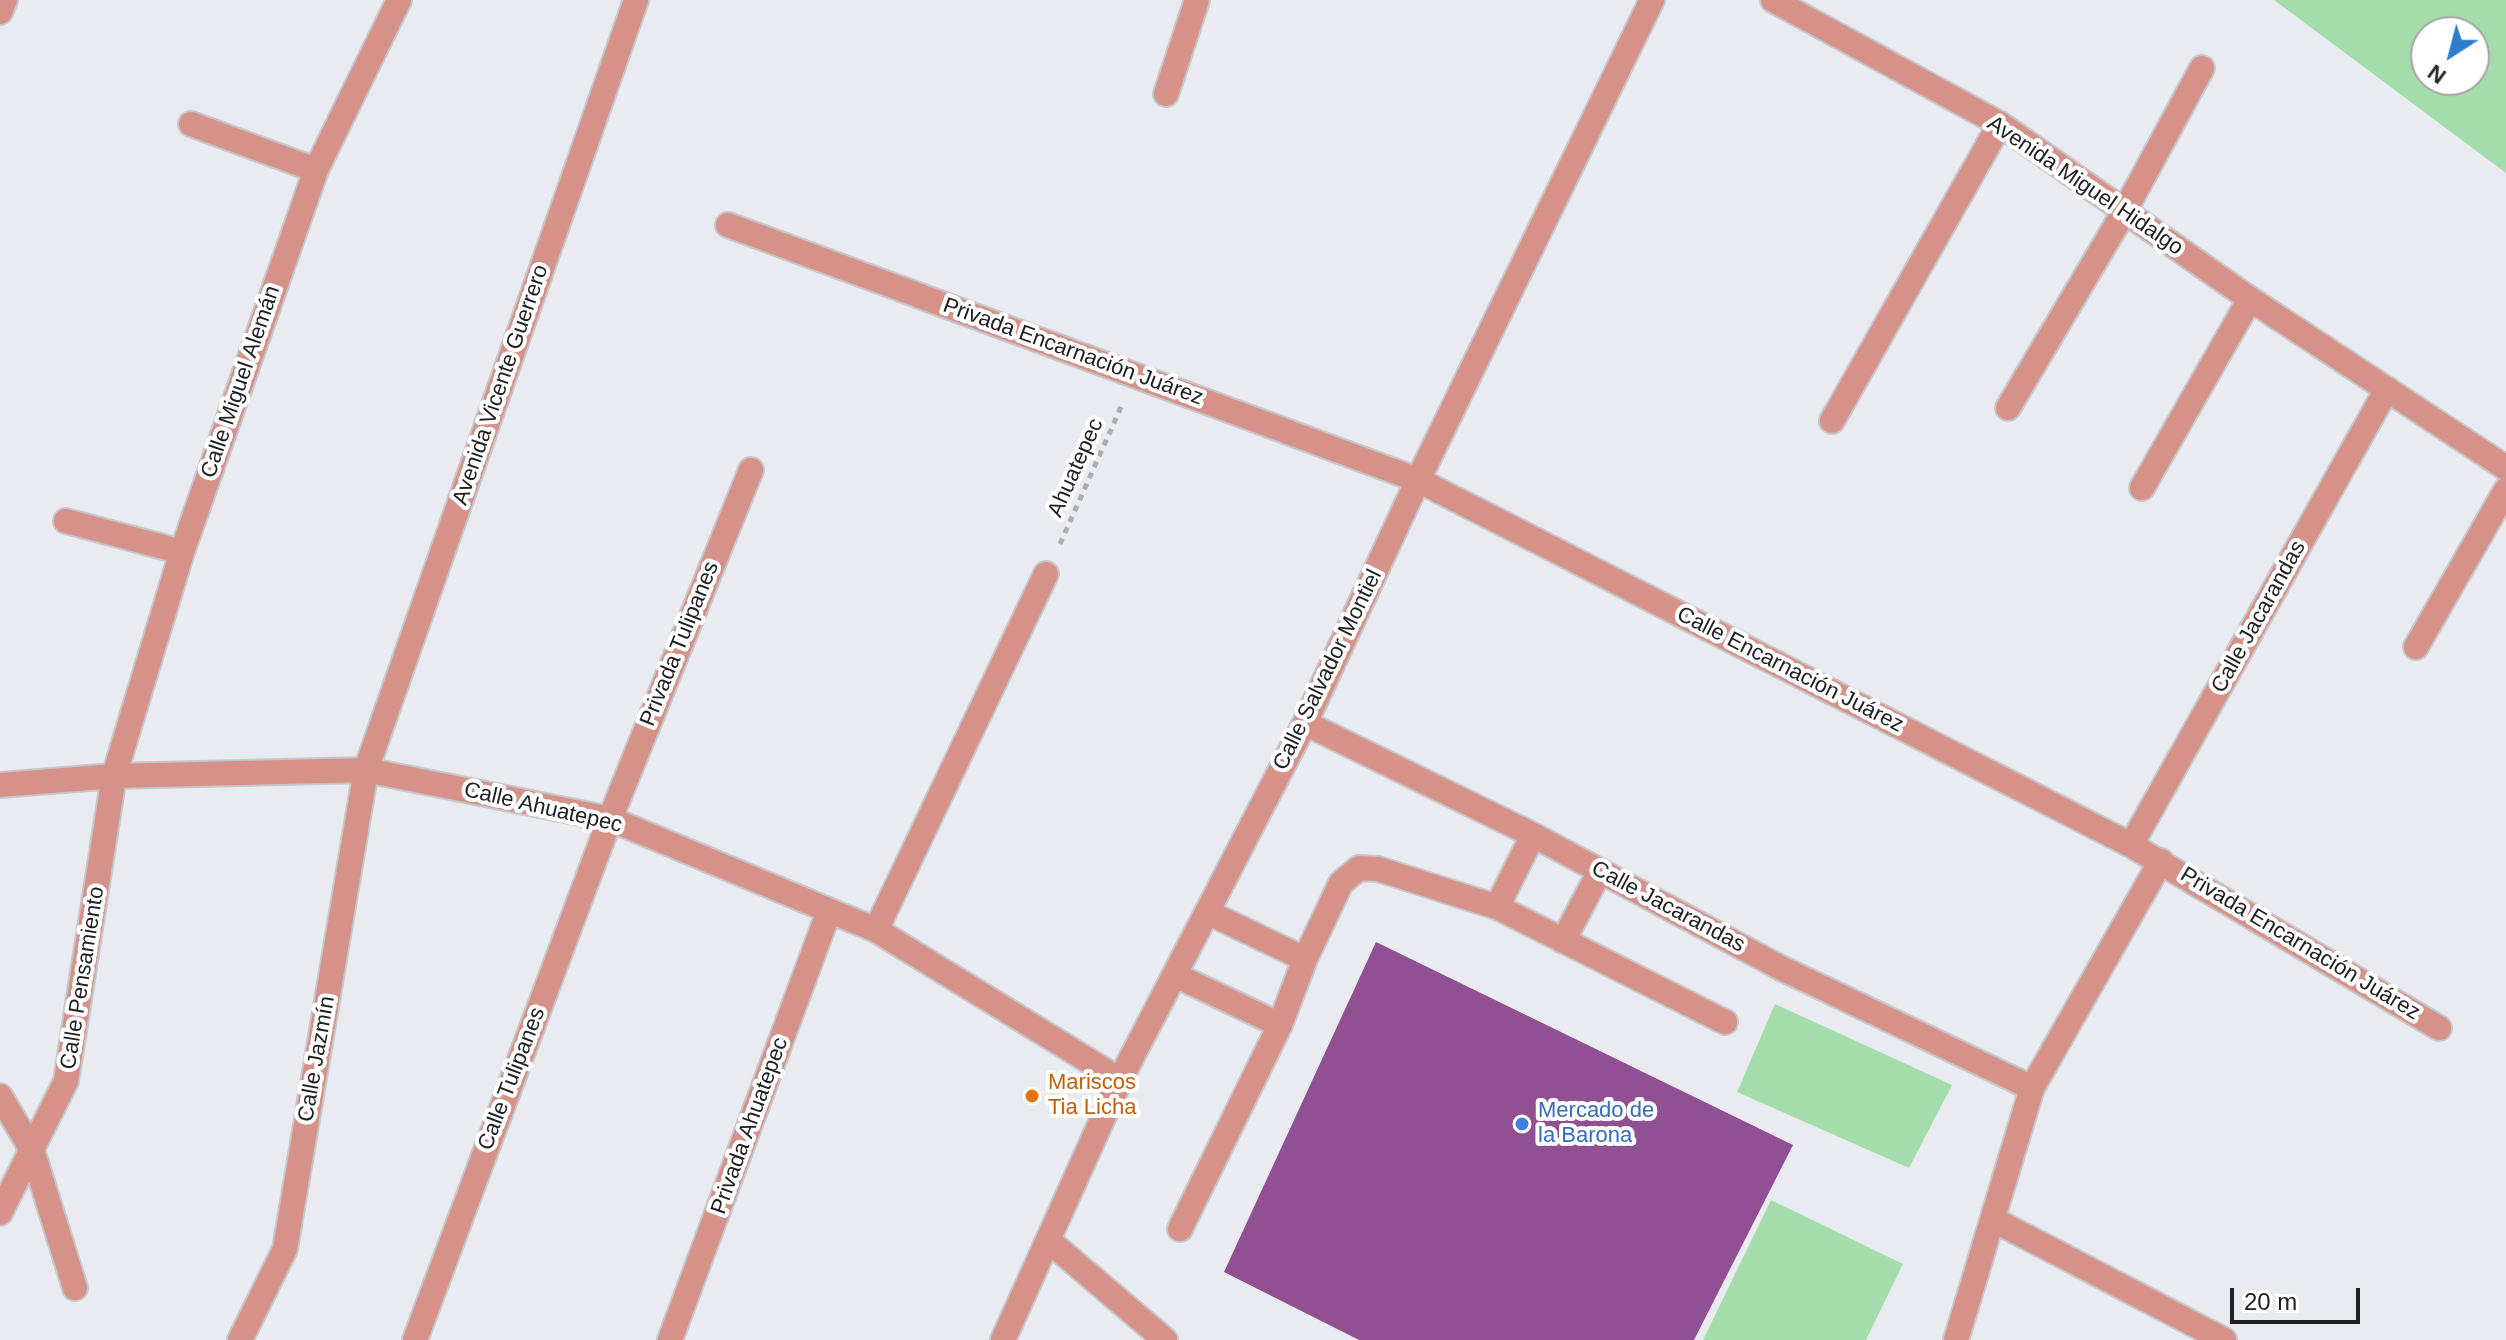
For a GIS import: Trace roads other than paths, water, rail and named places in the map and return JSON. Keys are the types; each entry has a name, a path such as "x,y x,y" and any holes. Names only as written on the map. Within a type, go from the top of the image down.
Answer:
{"street":[{"path":"0,12 5,0"},
{"name":"Calle Miguel Alemán","path":"114,776 182,552 316,170 399,0"},
{"name":"Avenida Vicente Guerrero","path":"366,770 636,0"},
{"path":"1166,94 1197,0"},
{"name":"Calle Salvador Montiel","path":"1003,1340 1120,1080 1305,723 1418,480 1652,0"},
{"name":"Avenida Miguel Hidalgo","path":"1773,0 2000,124 2250,299 2506,468"},
{"path":"2008,408 2124,212 2202,68"},
{"path":"191,124 316,170"},
{"path":"1832,421 2000,124"},
{"name":"Privada Encarnación Juárez","path":"728,225 1418,480"},
{"path":"2142,488 2250,299"},
{"name":"Calle Jacarandas","path":"2131,845 2387,389"},
{"name":"Privada Tulipanes","path":"610,819 751,470"},
{"name":"Calle Encarnación Juárez","path":"1418,480 2161,861"},
{"path":"2416,647 2506,490"},
{"path":"66,521 182,552"},
{"path":"876,930 1046,574"},
{"name":"Calle Jacarandas","path":"1305,723 1533,835 1781,968 2032,1088"},
{"name":"Calle Ahuatepec","path":"0,785 114,776 366,770 610,819 876,930 1120,1080"},
{"name":"Calle Jazmín","path":"240,1340 285,1249 366,770"},
{"name":"Calle Pensamiento","path":"0,1213 66,1081 114,776"},
{"name":"Calle Tulipanes","path":"415,1340 610,819"},
{"path":"1497,907 1533,835"},
{"path":"1956,1340 2032,1088 2161,861"},
{"name":"Privada Encarnación Juárez","path":"2161,861 2439,1028"},
{"path":"1180,1229 1280,1025 1305,959 1341,883 1359,868 1378,869 1497,907 1725,1022"},
{"path":"1563,941 1600,871"},
{"name":"Privada Ahuatepec","path":"670,1340 829,911"},
{"path":"1207,912 1305,959"},
{"path":"1175,975 1280,1025"},
{"path":"0,1096 32,1150 75,1288"},
{"path":"1994,1220 2224,1340"},
{"path":"1049,1241 1165,1340"}],"place":[{"name":"Mariscos Tia Licha","path":"1032,1096"},
{"name":"Mercado de la Barona","path":"1522,1124"}]}
